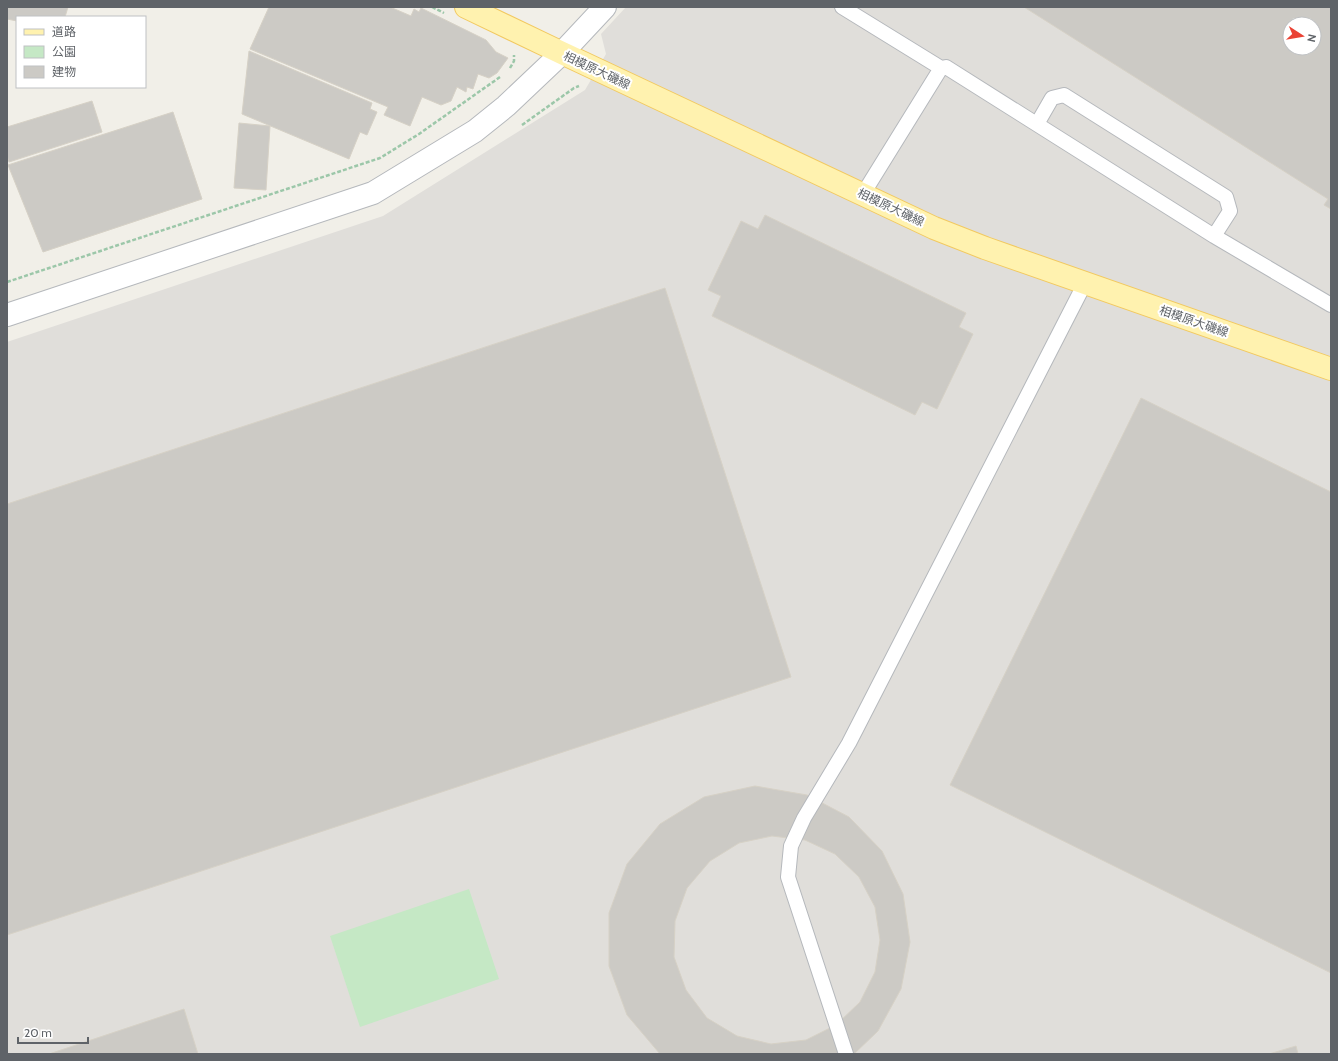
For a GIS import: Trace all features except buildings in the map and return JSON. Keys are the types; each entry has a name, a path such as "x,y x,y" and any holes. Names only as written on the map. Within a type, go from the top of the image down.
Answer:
{"main road":[{"name":"相模原大磯線","path":"466,7 562,54 934,228 978,245 1331,369"}],"street":[{"path":"7,315 372,193 475,130 506,106 562,54 605,7"}],"lane":[{"path":"842,7 941,68 946,67 1214,236 1331,306"},
{"path":"863,194 941,68"},
{"path":"1037,124 1052,98 1064,95 1226,197 1230,211 1214,236"},
{"path":"846,1054 788,877 791,846 804,818 848,743 1085,283"}],"path":[{"path":"507,71 512,66 514,56"},
{"path":"7,282 380,158 419,134 502,76"}],"shaded area":[{"path":"626,7 1331,7 1331,1054 7,1054 7,342 383,216 585,90 606,54 601,34"}],"green space":[{"path":"469,889 499,979 360,1027 330,936"}]}
